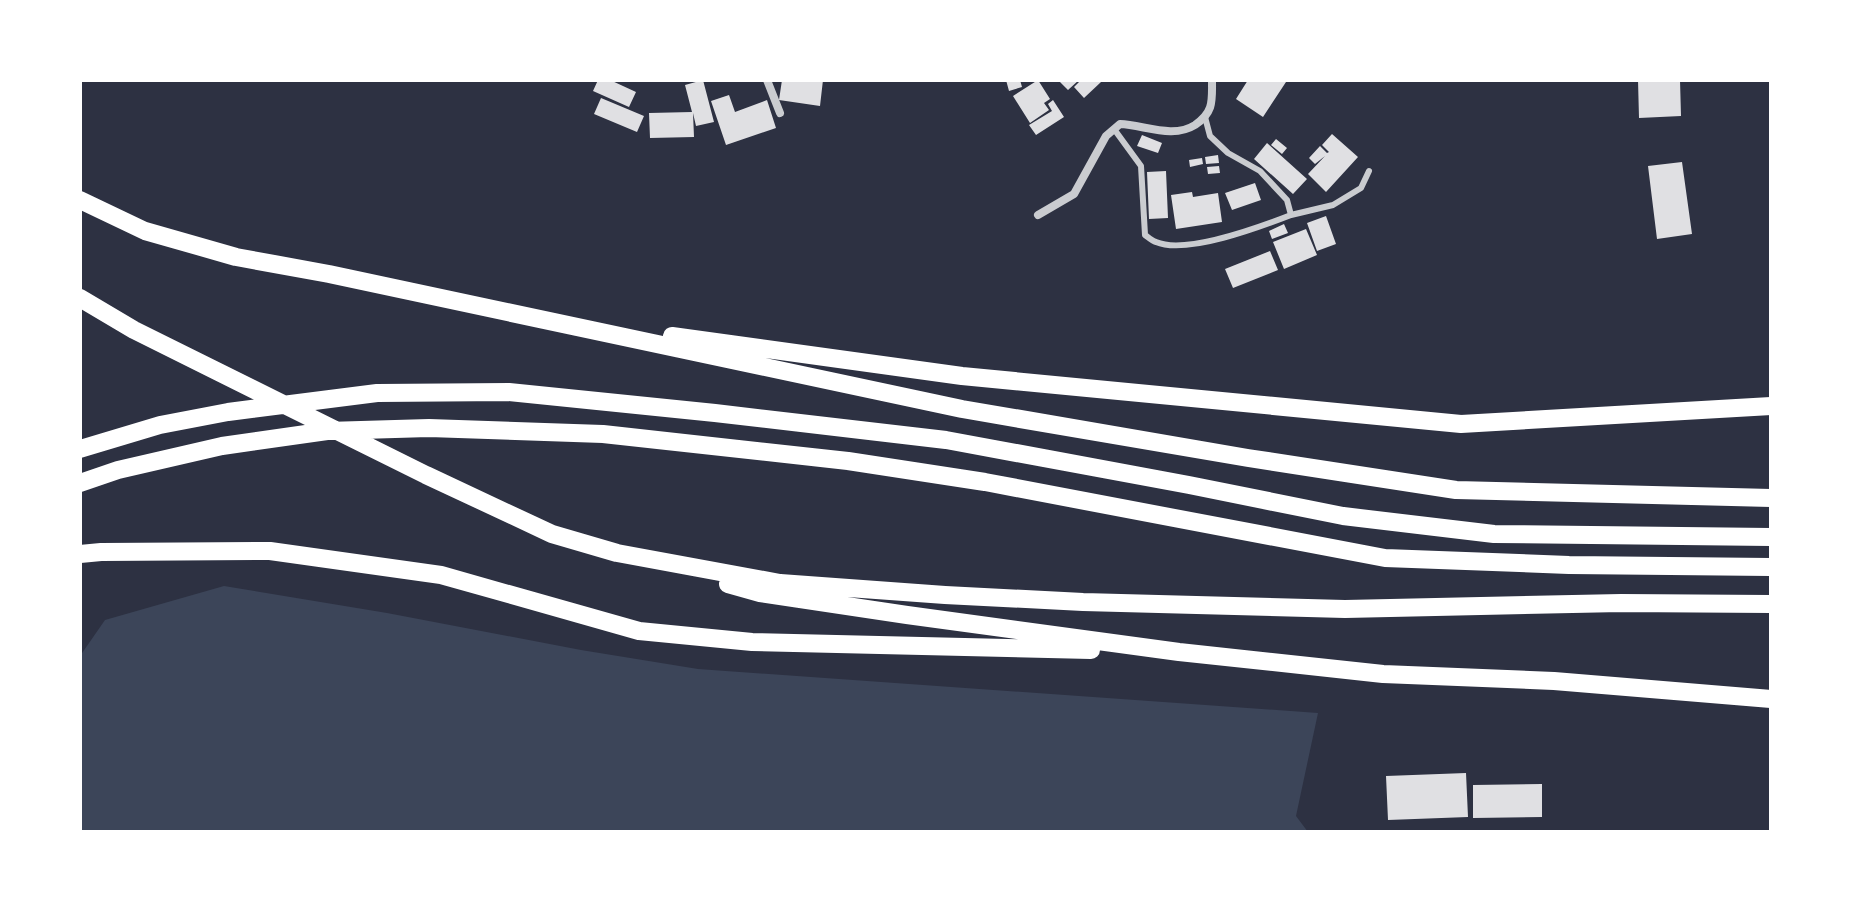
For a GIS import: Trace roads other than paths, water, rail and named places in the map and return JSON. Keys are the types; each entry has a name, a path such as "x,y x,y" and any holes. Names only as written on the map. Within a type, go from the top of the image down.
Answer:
{"highway":[{"path":"80,200 145,231 236,257 329,274 962,409 1456,490 1771,498"},
{"path":"80,298 134,330 552,534 760,593 1179,652 1383,674 1554,681 1771,699"},
{"path":"518,314 962,376 1461,424 1771,406"},
{"path":"80,449 160,425 243,410 377,393 509,392 946,440 1343,516 1494,534 1771,537"},
{"path":"80,483 118,470 222,446 327,431 429,428 603,434 848,461 985,482 1385,558 1569,565 1771,567"},
{"path":"80,554 286,553 441,575 639,631 752,642 1179,652"},
{"path":"617,553 780,583 1068,601 1345,609 1621,603 1771,604"}],"street":[{"path":"767,80 780,113"},
{"path":"1038,215 1074,194 1106,136 1120,124 1168,132 1187,130 1205,117 1212,101 1212,80"}],"lane":[{"path":"1205,117 1210,136 1228,153 1260,171 1287,200 1291,215"},
{"path":"1114,129 1141,166 1145,235 1157,243 1180,245 1208,241 1333,205 1361,188 1369,171"}]}
